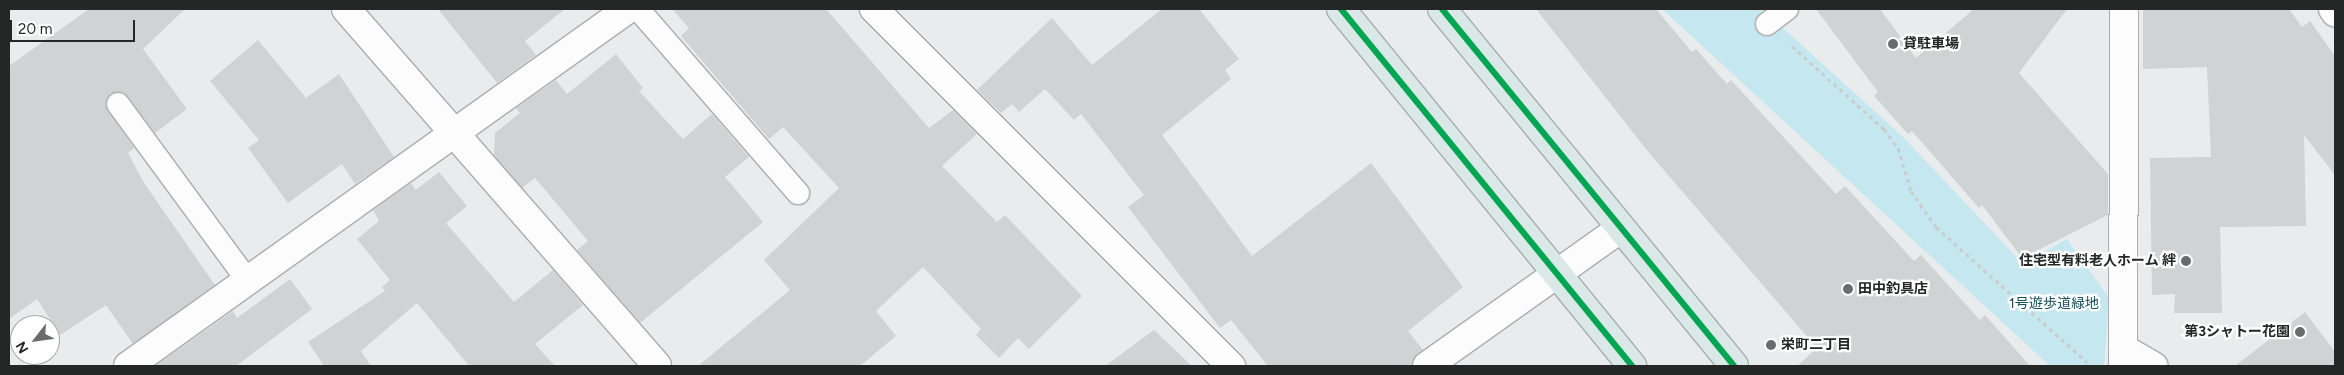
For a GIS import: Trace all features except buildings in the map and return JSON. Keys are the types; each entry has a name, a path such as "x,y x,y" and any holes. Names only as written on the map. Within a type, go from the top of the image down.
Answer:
{"highway":[{"path":"1342,9 1632,366"},
{"path":"1442,9 1734,366"}],"street":[{"path":"346,9 657,366"},
{"path":"141,362 248,280 628,9"},
{"path":"874,9 1231,366"},
{"path":"2124,9 2124,357 2154,366"},
{"path":"1426,366 1621,228"}],"lane":[{"path":"638,9 798,193"},
{"path":"1767,24 1788,9"},
{"path":"118,104 248,280"}],"path":[{"path":"1767,24 1884,128 1898,148 1911,191 1936,227 2091,366"}],"green space":[{"name":"1号遊歩道緑地","path":"1662,9 1762,9 1903,137 2023,264 2067,239 2109,298 2104,366 2050,366"}],"transit line":[{"path":"1341,9 1632,366"},
{"path":"1442,9 1734,366"}],"place":[{"name":"貸駐車場","path":"1893,44"},
{"name":"住宅型有料老人ホーム 絆","path":"2186,261"},
{"name":"田中釣具店","path":"1848,289"},
{"name":"第3シャトー花園","path":"2300,332"},
{"name":"栄町二丁目","path":"1771,345"}]}
